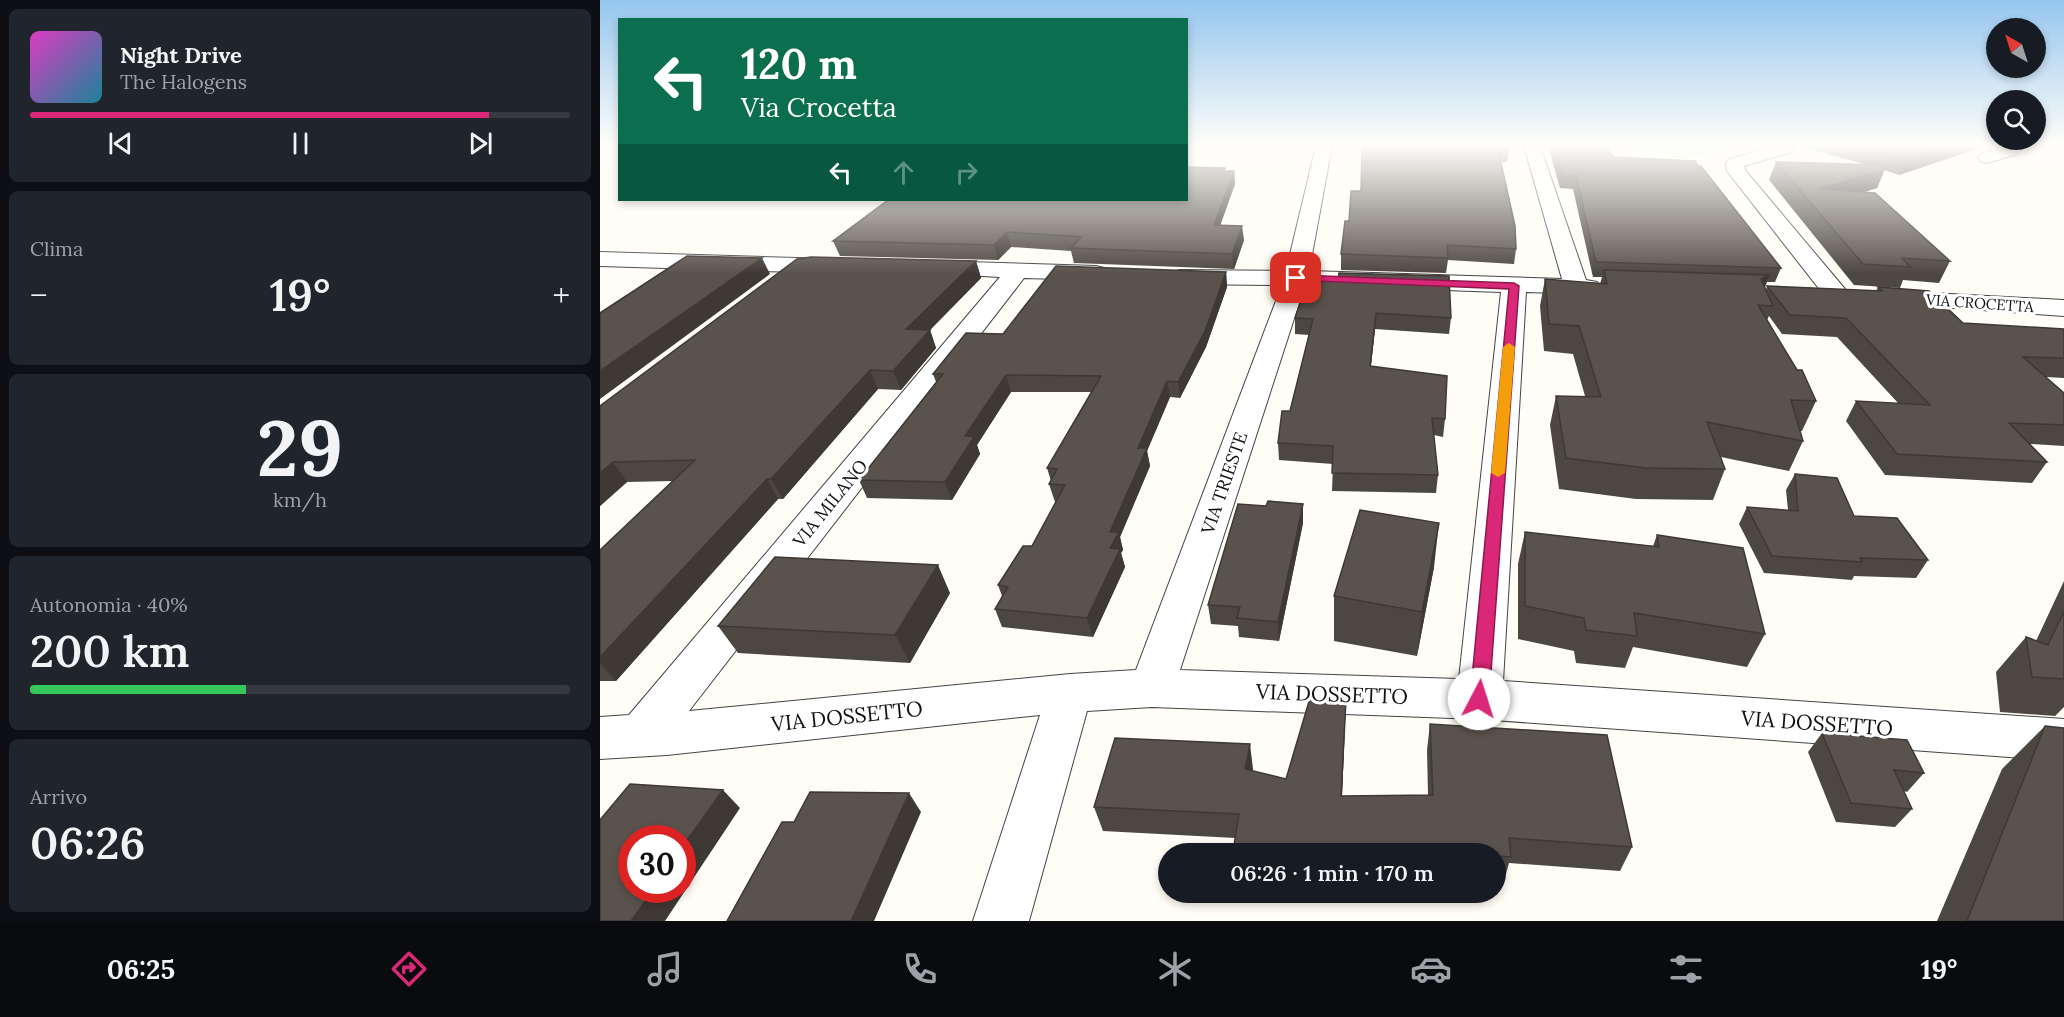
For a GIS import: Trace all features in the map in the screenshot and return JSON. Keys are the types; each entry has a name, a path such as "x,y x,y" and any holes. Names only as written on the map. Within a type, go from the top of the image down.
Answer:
{"street":[{"name":"VIA TRIESTE","path":"1152,688 1296,278 1315,189"},
{"path":"1545,189 1576,287"},
{"path":"1753,189 1855,295"},
{"path":"600,259 857,267"},
{"path":"771,287 800,266"},
{"path":"915,268 1113,274"},
{"name":"VIA MILANO","path":"621,737 1018,270"},
{"path":"1160,276 1612,288"},
{"path":"1479,699 1514,286"},
{"name":"VIA CROCETTA","path":"1800,293 2064,308"},
{"name":"VIA DOSSETTO","path":"621,737 1070,693 1152,688 1479,699 2064,740"},
{"path":"1000,921 1070,693"}],"building":[{"path":"1188,189 1227,189 1214,225 1242,226 1232,254 1071,248 1081,237 1007,232 994,245 833,241 887,201 1188,201"},
{"path":"1361,189 1507,189 1515,226 1516,249 1447,245 1448,258 1341,254 1345,221 1349,221 1351,191 1361,191"},
{"path":"1579,189 1719,189 1781,268 1596,262"},
{"path":"1799,189 1875,193 1950,261 1902,258 1910,267 1863,264"},
{"path":"687,256 762,258 600,371 600,313"},
{"path":"811,257 976,261 906,329 930,330 893,371 870,370 771,479 767,479 600,657 600,550 695,460 613,462 600,473 600,406 797,259"},
{"path":"1056,266 1226,272 1205,331 1178,382 1167,381 1138,448 1147,448 1110,532 1119,532 1110,548 1120,549 1087,618 995,609 1008,587 998,585 1023,546 1032,546 1065,485 1049,484 1057,469 1047,468 1101,376 1006,375 965,436 974,437 945,482 859,480 943,374 933,374 966,333 1003,334"},
{"path":"1604,270 1769,275 1761,279 1773,306 1758,305 1797,370 1802,370 1816,401 1791,400 1803,441 1707,422 1725,469 1646,468 1566,458 1556,396 1601,397 1579,326 1549,324 1545,279 1607,284"},
{"path":"1339,273 1449,276 1451,318 1376,313 1370,366 1447,376 1445,419 1432,418 1438,475 1332,473 1333,446 1278,443 1282,411 1290,411 1313,319 1295,318 1308,280 1338,281"},
{"path":"1767,286 1882,291 1878,287 1929,291 1963,323 2064,329 2064,358 2023,357 2064,393 2064,425 2009,423 2047,462 1897,454 1856,401 1930,405 1846,318 1790,315"},
{"path":"1795,474 1837,478 1854,516 1897,518 1928,560 1860,558 1862,562 1772,556 1747,507 1798,511"},
{"path":"1268,501 1303,504 1278,622 1237,618 1240,607 1208,605 1238,504 1266,506"},
{"path":"1360,510 1439,523 1422,612 1334,596"},
{"path":"1525,532 1659,547 1657,535 1743,548 1765,634 1634,613 1637,636 1586,630 1584,618 1525,606"},
{"path":"775,557 938,565 895,635 718,626"},
{"path":"2064,611 2064,679 2032,677 2026,637 2048,645"},
{"path":"1310,698 1346,699 1341,796 1433,795 1430,724 1607,735 1632,847 1509,838 1511,857 1506,857 1506,843 1234,843 1239,814 1094,807 1115,738 1250,744 1245,769 1286,779"},
{"path":"2045,726 2064,728 2064,921 1967,921"},
{"path":"1822,733 1907,740 1924,773 1894,770 1912,809 1851,803"},
{"path":"630,784 723,790 696,828 696,825 618,825 618,903 644,903 631,921 600,921 600,820"},
{"path":"810,792 909,793 851,921 727,921 782,822 794,822"}],"slow traffic":[{"path":"1498,473 1509,347"}],"route":[{"path":"1296,278 1514,286 1479,699"}]}
